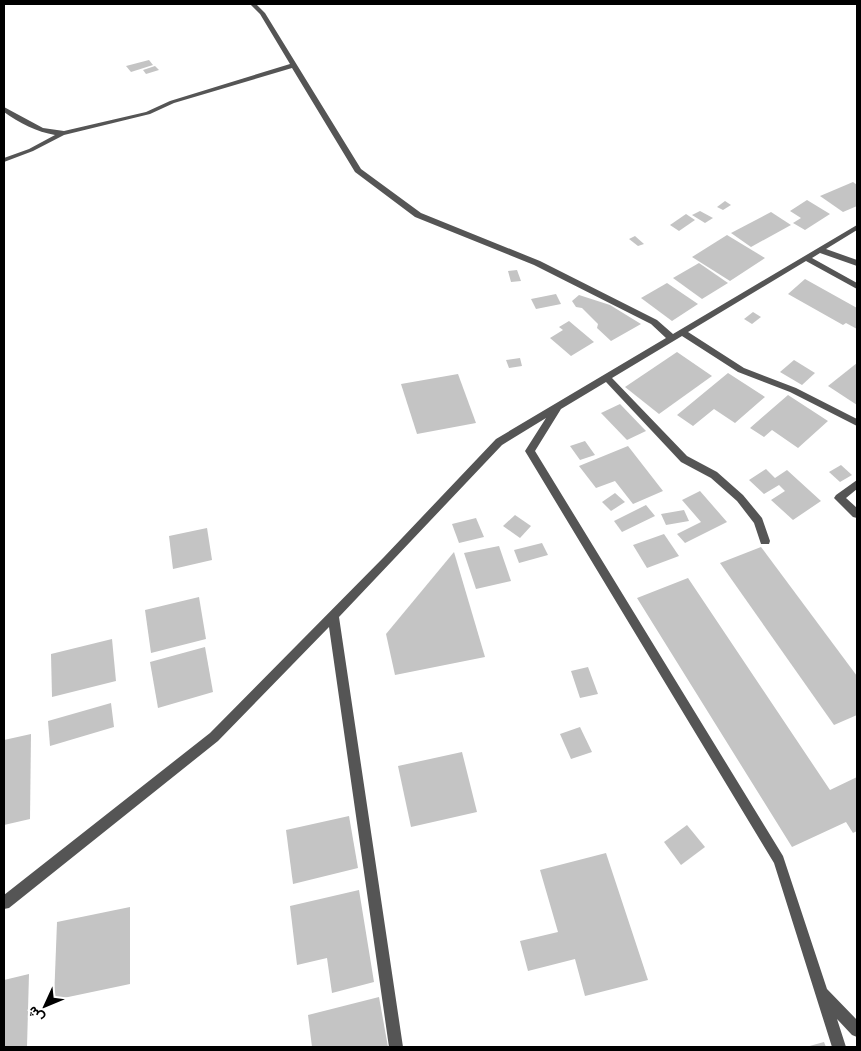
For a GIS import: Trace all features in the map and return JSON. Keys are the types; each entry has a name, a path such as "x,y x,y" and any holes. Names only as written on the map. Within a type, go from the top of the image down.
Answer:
{"street":[{"path":"252,4 262,13 358,170 418,215 538,264 654,322 741,370 793,390 857,423"},
{"path":"5,111 15,118 54,135 148,113 172,102 294,65"},
{"path":"4,160 31,150 64,133"},
{"path":"4,904 214,737 333,616 499,442 857,227"},
{"path":"820,250 857,263"},
{"path":"806,258 857,286"},
{"path":"606,377 684,459 714,475 740,498 758,521 765,541"},
{"path":"559,406 530,451 779,860 839,1047"},
{"path":"857,484 839,498 857,514"},
{"path":"333,616 396,1047"},
{"path":"822,992 857,1030"}],"building":[{"path":"149,60 153,65 131,72 126,66"},
{"path":"155,66 159,70 146,74 143,70"},
{"path":"853,182 857,185 857,206 843,212 820,196"},
{"path":"807,200 830,214 805,230 793,223 801,218 790,211"},
{"path":"725,201 731,205 723,210 717,207"},
{"path":"700,211 713,218 705,223 692,215"},
{"path":"771,212 791,225 751,247 731,233"},
{"path":"686,214 695,220 679,231 670,225"},
{"path":"727,235 765,258 730,281 692,257"},
{"path":"635,236 644,244 638,246 629,239"},
{"path":"699,263 728,283 702,299 673,278"},
{"path":"517,270 521,281 511,282 508,271"},
{"path":"805,279 857,308 857,329 846,323 843,325 788,294"},
{"path":"667,283 698,304 672,321 641,298"},
{"path":"556,294 561,304 536,309 531,299"},
{"path":"579,295 610,305 641,324 611,341 597,328 598,324 582,308 576,307 572,301"},
{"path":"753,312 761,317 752,324 744,319"},
{"path":"569,321 594,342 571,356 550,338 563,330 559,327"},
{"path":"677,352 712,376 659,414 625,387"},
{"path":"520,358 522,366 509,368 506,360"},
{"path":"794,360 815,373 802,385 780,372"},
{"path":"857,363 857,405 828,386"},
{"path":"728,373 765,397 735,423 714,409 693,426 677,415"},
{"path":"458,374 476,423 417,434 401,384"},
{"path":"788,395 828,421 798,448 772,430 764,437 750,428"},
{"path":"620,404 646,431 627,440 601,413"},
{"path":"585,441 595,455 580,460 570,446"},
{"path":"628,446 663,491 633,504 615,481 596,488 579,466"},
{"path":"841,465 852,475 840,482 829,472"},
{"path":"766,469 775,478 787,470 821,501 793,520 771,500 785,491 779,485 764,494 749,480"},
{"path":"700,491 727,522 685,543 677,534 701,522 682,500"},
{"path":"615,493 625,502 611,511 602,502"},
{"path":"646,505 655,516 622,532 614,521"},
{"path":"684,510 689,521 666,525 661,514"},
{"path":"515,515 531,526 520,538 503,526"},
{"path":"476,518 484,537 459,543 452,524"},
{"path":"207,528 212,560 173,569 169,536"},
{"path":"664,534 679,556 647,568 633,545"},
{"path":"542,543 548,555 519,563 514,550"},
{"path":"499,546 511,581 476,589 464,553"},
{"path":"761,547 857,676 857,715 834,725 720,563"},
{"path":"454,552 485,657 395,675 386,634"},
{"path":"688,578 830,790 857,777 857,831 853,833 846,822 792,847 637,598"},
{"path":"199,597 206,639 151,653 145,610"},
{"path":"112,639 116,681 52,697 51,654"},
{"path":"205,647 213,692 158,708 150,662"},
{"path":"588,667 598,694 580,698 571,671"},
{"path":"111,703 114,727 50,746 48,721"},
{"path":"580,727 592,752 571,759 560,734"},
{"path":"31,734 30,819 4,825 4,740"},
{"path":"462,752 477,812 411,827 398,766"},
{"path":"349,816 358,868 293,884 286,830"},
{"path":"687,825 705,847 681,865 664,842"},
{"path":"606,853 648,980 585,996 575,959 528,971 520,941 558,932 540,870"},
{"path":"359,890 374,982 332,993 327,958 297,965 290,906"},
{"path":"130,907 130,984 54,1000 57,922"},
{"path":"29,974 27,1047 4,1047 4,980"},
{"path":"379,997 388,1047 312,1047 308,1015"},
{"path":"824,1042 826,1047 806,1047"}]}
